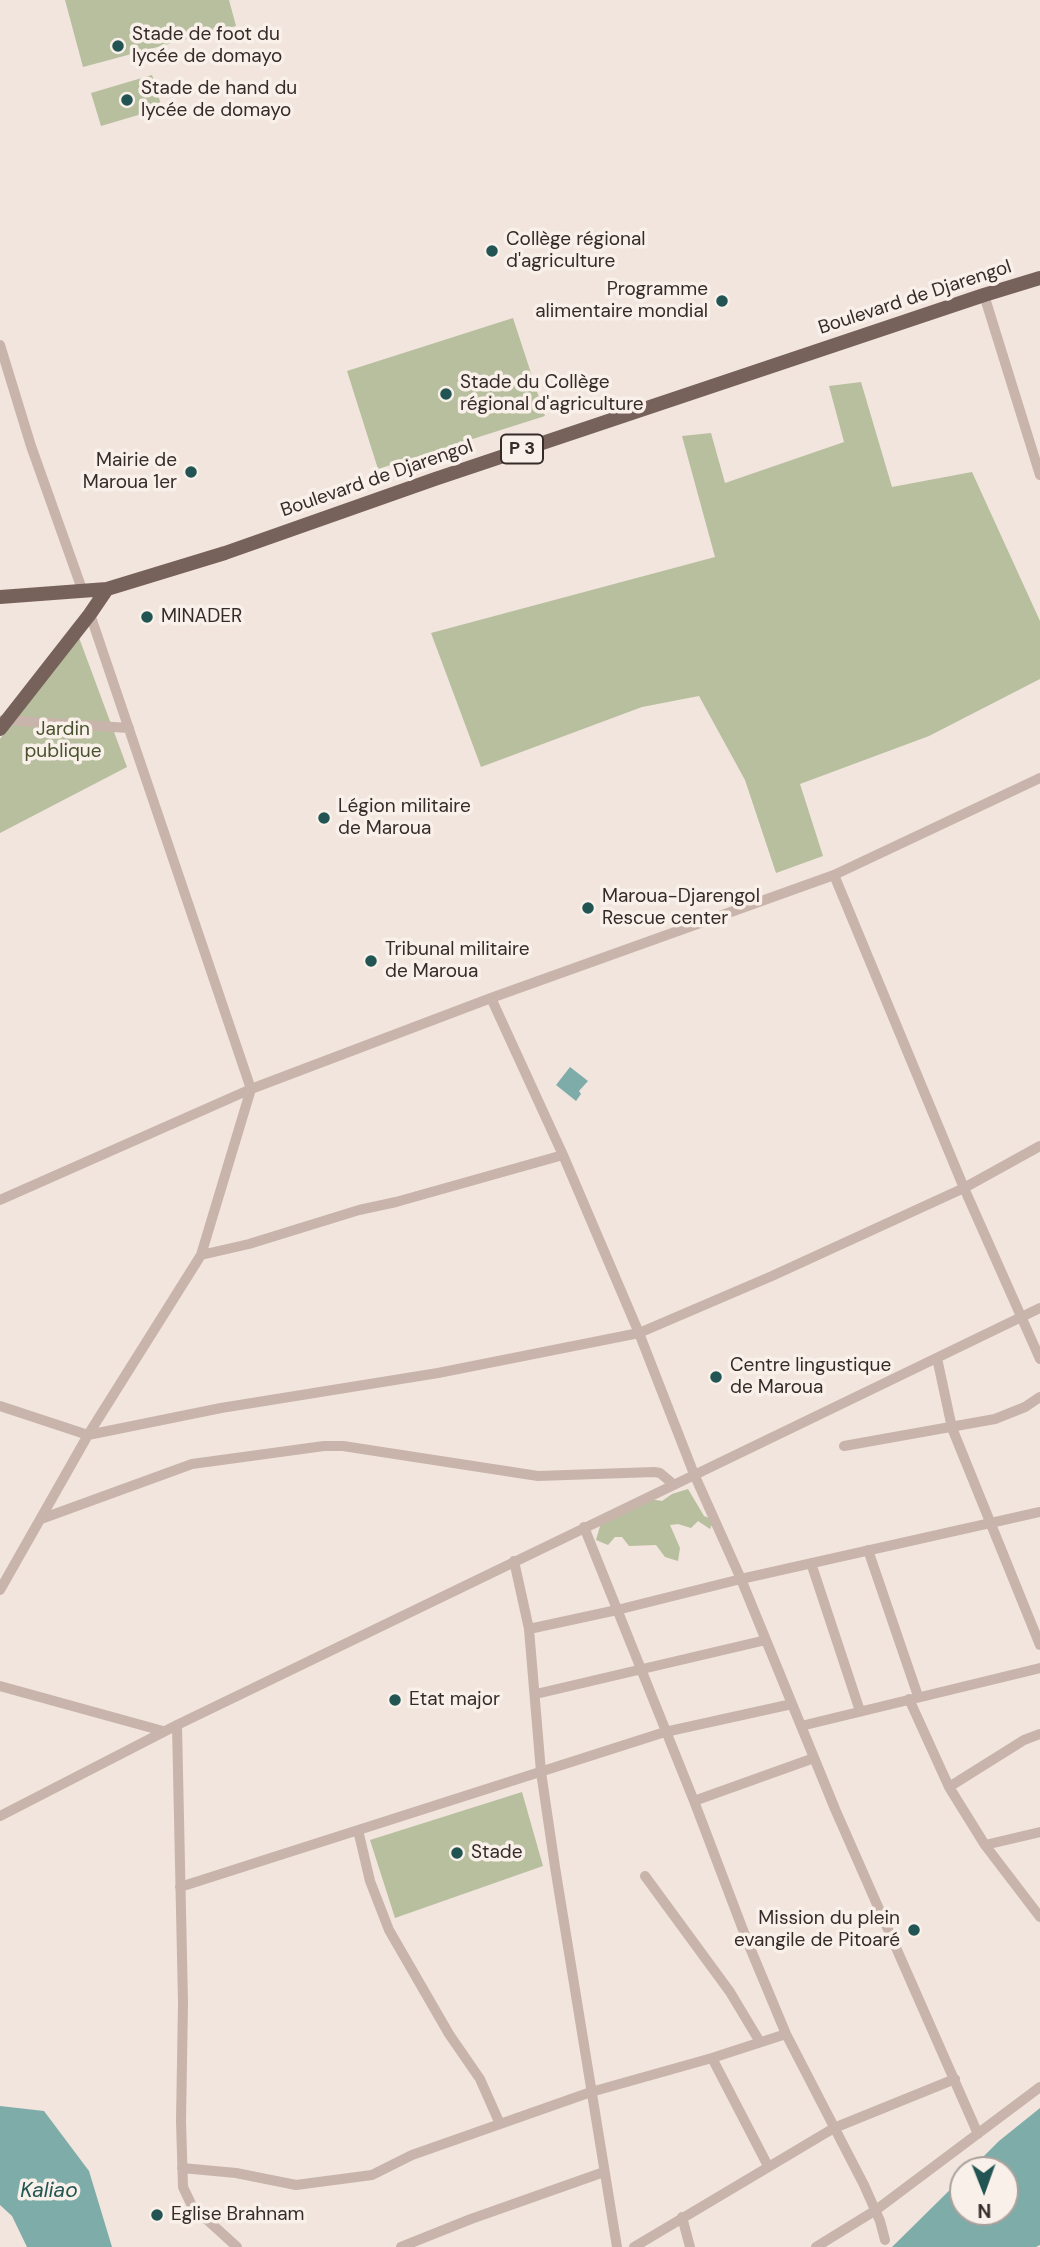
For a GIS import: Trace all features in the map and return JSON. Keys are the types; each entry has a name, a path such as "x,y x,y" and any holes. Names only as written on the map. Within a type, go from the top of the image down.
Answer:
{"main road":[{"name":"Boulevard de Djarengol","path":"0,597 107,589 225,553 435,479 1040,278"},
{"path":"2,723 107,589"}],"street":[{"path":"984,295 1040,475"},
{"path":"0,345 31,446 83,592"},
{"path":"0,1590 88,1435 201,1255 251,1089 90,614"},
{"path":"2,723 129,727"},
{"path":"0,1200 251,1089 491,998 834,875 1040,778"},
{"path":"834,875 964,1188 1040,1359"},
{"path":"491,998 563,1155 814,1758 978,2134"},
{"path":"0,1406 88,1435 221,1408 438,1373 639,1333 772,1276 964,1188 1040,1146"},
{"path":"201,1255 249,1244 348,1213 563,1155"},
{"path":"0,1816 163,1731 1040,1308"},
{"path":"937,1358 952,1428 1040,1646"},
{"path":"844,1446 995,1419 1025,1407 1040,1396"},
{"path":"41,1519 191,1464 324,1446 343,1446 538,1476 654,1472 673,1485"},
{"path":"529,1629 617,1610 741,1578 1040,1512"},
{"path":"584,1527 786,2034 876,2210 885,2241"},
{"path":"868,1550 913,1697 949,1787 985,1845 1040,1917"},
{"path":"514,1561 529,1629 541,1772 617,2247"},
{"path":"811,1563 860,1711"},
{"path":"536,1694 766,1640"},
{"path":"801,1726 1040,1668"},
{"path":"0,1686 163,1731"},
{"path":"180,1887 666,1731 792,1704"},
{"path":"177,1725 183,2004 183,2186 192,2206 237,2247"},
{"path":"949,1787 1024,1740 1040,1734"},
{"path":"694,1801 814,1758"},
{"path":"358,1830 370,1881 388,1930 449,2034 480,2078 500,2124"},
{"path":"985,1845 1040,1832"},
{"path":"645,1876 730,1992 760,2042"},
{"path":"182,2168 243,2174 296,2185 372,2175 404,2158 591,2091 712,2058 786,2034"},
{"path":"712,2058 768,2166"},
{"path":"634,2247 834,2128 955,2079"},
{"path":"816,2247 876,2210 1040,2087"},
{"path":"401,2247 604,2172"},
{"path":"682,2217 690,2247"}],"green space":[{"name":"Stade de foot du lycée de domayo","path":"65,0 229,0 236,26 83,67"},
{"name":"Stade de hand du lycée de domayo","path":"152,75 162,108 101,126 91,93"},
{"name":"Stade du Collège régional d'agriculture","path":"513,318 545,416 378,469 347,371"},
{"path":"861,382 892,487 972,472 1040,621 1040,679 929,736 800,784 823,856 776,873 745,780 699,696 642,707 481,767 431,633 715,557 682,436 711,433 725,483 844,442 829,386"},
{"name":"Jardin publique","path":"78,635 127,767 0,833 0,739"},
{"path":"688,1489 704,1516 714,1520 710,1529 698,1521 691,1528 678,1524 670,1525 680,1548 678,1561 665,1557 656,1545 629,1546 622,1537 615,1537 608,1545 596,1540 602,1519 644,1498 662,1501 672,1494"},
{"name":"Stade","path":"522,1792 543,1866 395,1918 370,1840"}],"water":[{"path":"570,1067 588,1081 579,1091 581,1094 576,1101 556,1085"},
{"name":"Kaliao","path":"0,2106 44,2111 89,2171 112,2247 27,2247 12,2216 0,2205"},
{"path":"1040,2108 1040,2245 892,2247 949,2191 949,2226 1019,2226 1019,2156 984,2156"}],"place":[{"name":"Stade de foot du lycée de domayo","path":"118,46"},
{"name":"Stade de hand du lycée de domayo","path":"127,100"},
{"name":"Collège régional d'agriculture","path":"492,251"},
{"name":"Programme alimentaire mondial","path":"722,301"},
{"name":"Stade du Collège régional d'agriculture","path":"446,394"},
{"name":"Mairie de Maroua 1er","path":"191,472"},
{"name":"MINADER","path":"147,617"},
{"name":"Légion militaire de Maroua","path":"324,818"},
{"name":"Maroua-Djarengol Rescue center","path":"588,908"},
{"name":"Tribunal militaire de Maroua","path":"371,961"},
{"name":"Centre lingustique de Maroua","path":"716,1377"},
{"name":"Etat major","path":"395,1700"},
{"name":"Stade","path":"457,1853"},
{"name":"Mission du plein evangile de Pitoaré","path":"914,1930"},
{"name":"Eglise Brahnam","path":"157,2215"}]}
